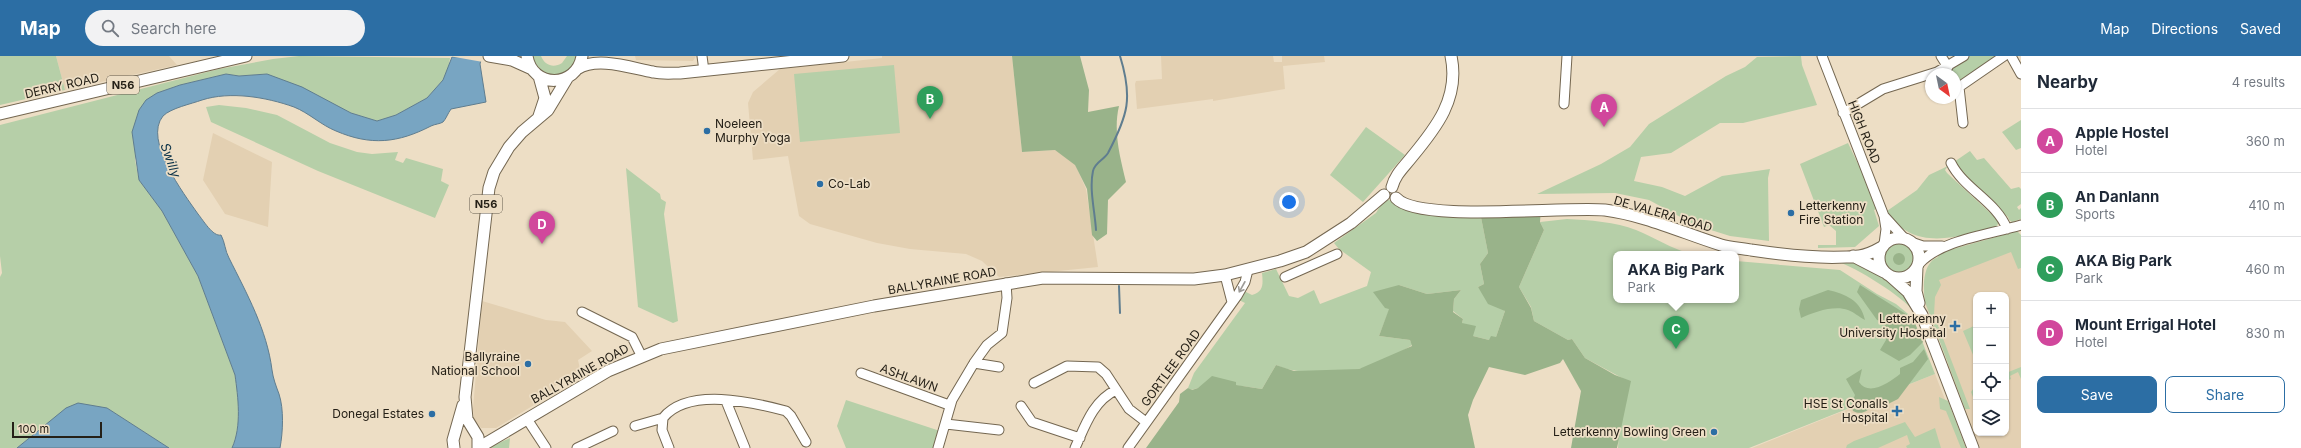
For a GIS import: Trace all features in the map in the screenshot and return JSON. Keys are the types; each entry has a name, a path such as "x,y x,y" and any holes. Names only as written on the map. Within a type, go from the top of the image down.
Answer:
{"main road":[{"name":"DERRY ROAD","path":"0,114 246,56"},
{"path":"489,56 512,60 553,81 568,77"},
{"name":"N56","path":"527,56 545,98 543,109 538,118"},
{"name":"N56","path":"454,448 454,436 465,397 489,188 494,172 505,153 518,136 551,107 568,77 577,69 582,56"},
{"path":"604,56 618,64"},
{"path":"577,69 594,63 618,64 661,73 704,71 843,56"},
{"path":"1392,187 1397,192 1396,198 1389,200 1384,195 1386,189 1392,187 1397,175 1436,127 1446,109 1453,80 1451,56"},
{"name":"BALLYRAINE ROAD","path":"478,448 608,371 641,355 686,343 1006,283 1043,278 1194,279 1226,275 1248,270 1306,252 1351,223 1384,195"},
{"name":"DE VALERA ROAD","path":"1396,198 1402,204 1424,210 1453,212 1605,210 1646,220 1723,246 1804,255 1852,256"},
{"path":"1852,256 1866,254 1883,246 1895,238 1909,241 1919,252 1916,291 1922,315 1973,448"},
{"path":"1883,246 1879,262 1888,275 1906,277 1918,265"},
{"path":"1852,256 1888,275 1908,292 1922,315"},
{"name":"N56","path":"465,397 467,419 479,440 478,448"},
{"path":"454,436 463,429 474,432 507,430"}],"street":[{"path":"702,56 704,71"},
{"path":"1564,104 1567,56"},
{"name":"HIGH ROAD","path":"1822,56 1843,114 1884,216"},
{"path":"1941,56 1948,67 1964,56"},
{"path":"1961,83 2004,56"},
{"path":"2011,56 2021,74"},
{"path":"1843,114 1883,90 1925,77"},
{"path":"1960,104 1963,123"},
{"path":"1951,163 1958,175 2001,217 2007,229"},
{"path":"1884,216 1909,241 1926,246 1947,246"},
{"path":"1883,246 1886,229 1884,216"},
{"path":"1918,265 1929,255 1947,246 2021,225"},
{"path":"1306,252 1312,265"},
{"path":"1285,277 1337,254"},
{"name":"GORTLEE ROAD","path":"1128,448 1178,381 1232,302 1245,282 1248,270"},
{"path":"1226,275 1232,302"},
{"name":"ASHLAWN","path":"938,448 946,424 949,405 974,362 987,345 1002,333 1006,283"},
{"path":"582,312 632,337 641,355"},
{"path":"974,362 998,368"},
{"path":"1034,383 1067,366 1098,367 1103,370 1129,409 1146,422"},
{"name":"ASHLAWN","path":"861,373 949,405"},
{"path":"1075,448 1100,401 1104,396 1116,390"},
{"path":"636,426 662,418 681,406 694,401 707,399 786,411 792,416 806,442"},
{"path":"726,401 745,448"},
{"path":"1021,406 1032,422 1080,438"},
{"path":"662,418 662,430 669,448"},
{"path":"527,419 546,448"},
{"path":"946,424 999,430"},
{"path":"577,448 613,431"}],"shaded area":[{"path":"56,56 169,56 177,65 65,90"},
{"path":"635,56 696,56 693,61 636,60"},
{"path":"882,56 1012,56 1022,152 1055,150 1071,155 1086,189 1098,267 999,277 982,261 966,254 910,249 877,243 810,224 799,216 788,156 753,160 748,103 753,92 780,69 882,58"},
{"path":"1161,56 1273,56 1274,62 1282,62 1282,56 1324,56 1325,62 1283,66 1285,89 1213,101 1213,99 1137,109 1136,81 1162,79"},
{"path":"213,133 272,162 268,227 225,214 203,180"},
{"name":"Letterkenny University Hospital","path":"2021,237 2021,448 1978,448 1974,436 2009,436 2009,292 1973,292 1973,434 1947,364 1949,363 1925,304 1938,257"},
{"name":"Ballyraine National School","path":"482,301 546,320 565,322 592,351 578,360 580,369 555,386 557,391 496,428 481,428 474,419 473,409"},
{"name":"HSE St Conalls Hospital","path":"1935,374 1964,448 1752,448"}],"green space":[{"path":"0,56 56,56 65,90 0,105"},
{"path":"299,56 450,58 448,70 443,80 427,98 396,115 377,121 351,113 267,74 239,76 226,74 180,85 157,93 139,110 135,160 139,180 162,211 198,276 235,375 238,402 238,421 232,448 169,448 107,408 45,424 17,448 0,448 0,277 2,273 0,256 0,125 219,69 273,59"},
{"path":"532,56 541,56 547,64 553,66 562,63 567,56 577,56 573,65 568,71 555,76 542,70 536,64"},
{"path":"1012,56 1080,56 1089,90 1088,112 1119,106 1117,115 1117,134 1126,182 1108,200 1107,234 1097,241 1092,235 1087,189 1075,165 1055,150 1022,152"},
{"path":"1801,56 1802,65 1817,105 1743,123 1720,123 1671,153 1641,157 1634,181 1662,187 1685,196 1722,176 1770,169 1768,178 1769,241 1730,236 1695,225 1649,200 1615,193 1537,194 1601,164 1630,147 1649,124 1726,76 1745,67 1757,57"},
{"path":"1970,56 1998,56 1961,80 1961,68 1953,68"},
{"path":"894,65 900,133 800,142 794,74"},
{"path":"219,105 246,108 277,115 330,143 357,152 372,154 398,152 395,160 403,163 406,158 443,169 441,181 449,185 435,218 318,171 211,122 206,107"},
{"path":"2021,120 2021,148 2016,150 2002,132"},
{"path":"1366,127 1405,155 1363,202 1330,175"},
{"path":"1848,143 1879,208 1874,210 1879,226 1855,247 1818,248 1818,245 1836,245 1836,231 1829,225 1824,227 1800,164"},
{"path":"1970,151 1977,160 1984,158 2011,189 2019,187 2021,189 2021,204 2017,207 2019,210 2021,208 2021,219 2012,222 2009,220 2008,217 1976,189 1954,162"},
{"path":"1948,166 1945,170 1947,173 1999,221 1997,226 1968,234 1938,238 1923,237 1910,233 1897,224 1887,211 1917,190 1929,175"},
{"path":"626,168 660,194 661,199 666,202 664,214 678,321 673,323 638,307"},
{"path":"1385,198 1391,201 1480,212 1488,253 1480,264 1484,284 1478,287 1505,311 1496,337 1489,340 1473,336 1462,323 1463,319 1453,311 1454,299 1461,290 1427,294 1399,285 1379,336 1410,340 1412,345 1393,356 1359,369 1339,371 1305,372 1276,365 1262,389 1226,385 1200,387 1191,390 1188,388 1194,373 1245,303 1239,300 1244,291 1252,295 1259,292 1261,289 1262,273 1276,269 1289,296 1298,298 1314,290 1320,304 1367,286 1371,272 1339,249 1334,243 1376,213"},
{"path":"1541,209 1540,222 1544,230 1519,287 1531,308 1534,321 1568,340 1572,339 1585,358 1615,375 1631,381 1617,448 1571,448 1581,391 1563,359 1560,363 1525,375 1489,367 1473,400 1468,415 1475,448 1146,448 1179,402 1180,394 1188,388 1192,390 1198,388 1212,376 1236,382 1236,385 1262,389 1276,365 1294,371 1359,369 1412,346 1410,340 1379,336 1389,309 1385,308 1373,292 1399,285 1427,294 1461,290 1454,299 1453,312 1463,319 1462,323 1476,326 1473,336 1489,340 1491,336 1496,337 1505,311 1488,304 1478,287 1484,284 1480,264 1488,253 1480,212"},
{"path":"1567,219 1620,225 1636,230 1682,251 1613,251 1613,303 1739,303 1739,261 1840,270 1877,294 1896,304 1913,318 1935,374 1749,448 1618,448 1622,378 1585,358 1572,339 1568,340 1534,321 1531,307 1519,287 1544,230 1540,222"},
{"path":"2017,231 2021,235 2021,268 2018,269 2011,252 1939,280 1941,285 1935,297 1934,315 1970,409 1965,409 1925,302 1924,283 1926,270 1933,260 1938,257 1939,253"},
{"path":"1899,243 1910,247 1914,258 1910,269 1899,273 1888,269 1884,258 1888,247"},
{"path":"1901,253 1904,254 1904,264 1897,265 1894,264 1893,257 1894,254"},
{"path":"1851,261 1879,274 1890,282 1907,300 1914,312 1900,298 1878,283 1838,262"},
{"path":"1860,285 1913,319 1923,342 1910,355 1899,361 1880,350 1886,340 1885,322 1877,320 1857,292"},
{"path":"1828,290 1846,296 1856,303 1860,307 1865,320 1850,311 1837,308 1818,312 1801,318 1799,309 1801,300"},
{"path":"1973,326 1973,355 1963,331"},
{"path":"1924,349 1928,359 1898,399 1888,404 1875,404 1862,413 1853,411 1851,405 1855,395 1846,379 1862,369 1859,382 1863,386 1868,388 1880,387 1900,374 1900,368 1913,362"},
{"path":"2021,367 2021,379 2018,372 2010,376 2011,379 2009,380 2009,372"},
{"path":"1939,397 1948,401 1966,448 1961,448 1946,411 1940,409"},
{"path":"846,400 940,431 933,448 846,448 837,426"},
{"path":"1905,422 1915,437 1935,428 1941,448 1907,448 1906,446 1910,444 1907,435 1878,448 1846,448 1847,445 1854,441"},
{"path":"510,438 509,448 489,448 490,447"}],"water":[{"path":"482,56 480,64 486,102 451,109 442,123 396,139 373,140 349,136 331,128 294,107 272,100 248,96 213,97 176,108 163,116 158,126 158,139 162,152 176,181 205,224 212,231 218,235 221,235 228,255 261,326 266,341 274,379 281,400 282,435 280,448 232,448 238,421 238,402 235,375 198,276 162,211 139,180 132,132 139,110 146,100 157,93 180,85 226,74 239,76 267,74 302,87 351,113 377,121 396,115 427,98 443,80 452,57"},
{"path":"78,403 107,408 169,448 17,448 66,408"}],"pier":[{"path":"449,56 484,56 483,62"}],"waterway":[{"path":"1096,230 1092,193 1093,171 1096,165 1108,153 1115,140 1124,117 1126,106 1126,84 1120,56"},
{"path":"1119,286 1120,313"}],"place":[{"name":"An Danlann","path":"930,119"},
{"name":"Apple Hostel","path":"1604,127"},
{"name":"Noeleen Murphy Yoga","path":"707,131"},
{"name":"Co-Lab","path":"820,184"},
{"name":"Letterkenny Fire Station","path":"1791,213"},
{"name":"Mount Errigal Hotel","path":"542,244"},
{"name":"Letterkenny University Hospital","path":"1955,326"},
{"name":"AKA Big Park","path":"1676,349"},
{"name":"Ballyraine National School","path":"528,364"},
{"name":"HSE St Conalls Hospital","path":"1897,411"},
{"name":"Donegal Estates","path":"432,414"},
{"name":"Letterkenny Bowling Green","path":"1714,432"}],"water label":[{"name":"Swilly","path":"171,160"}]}
